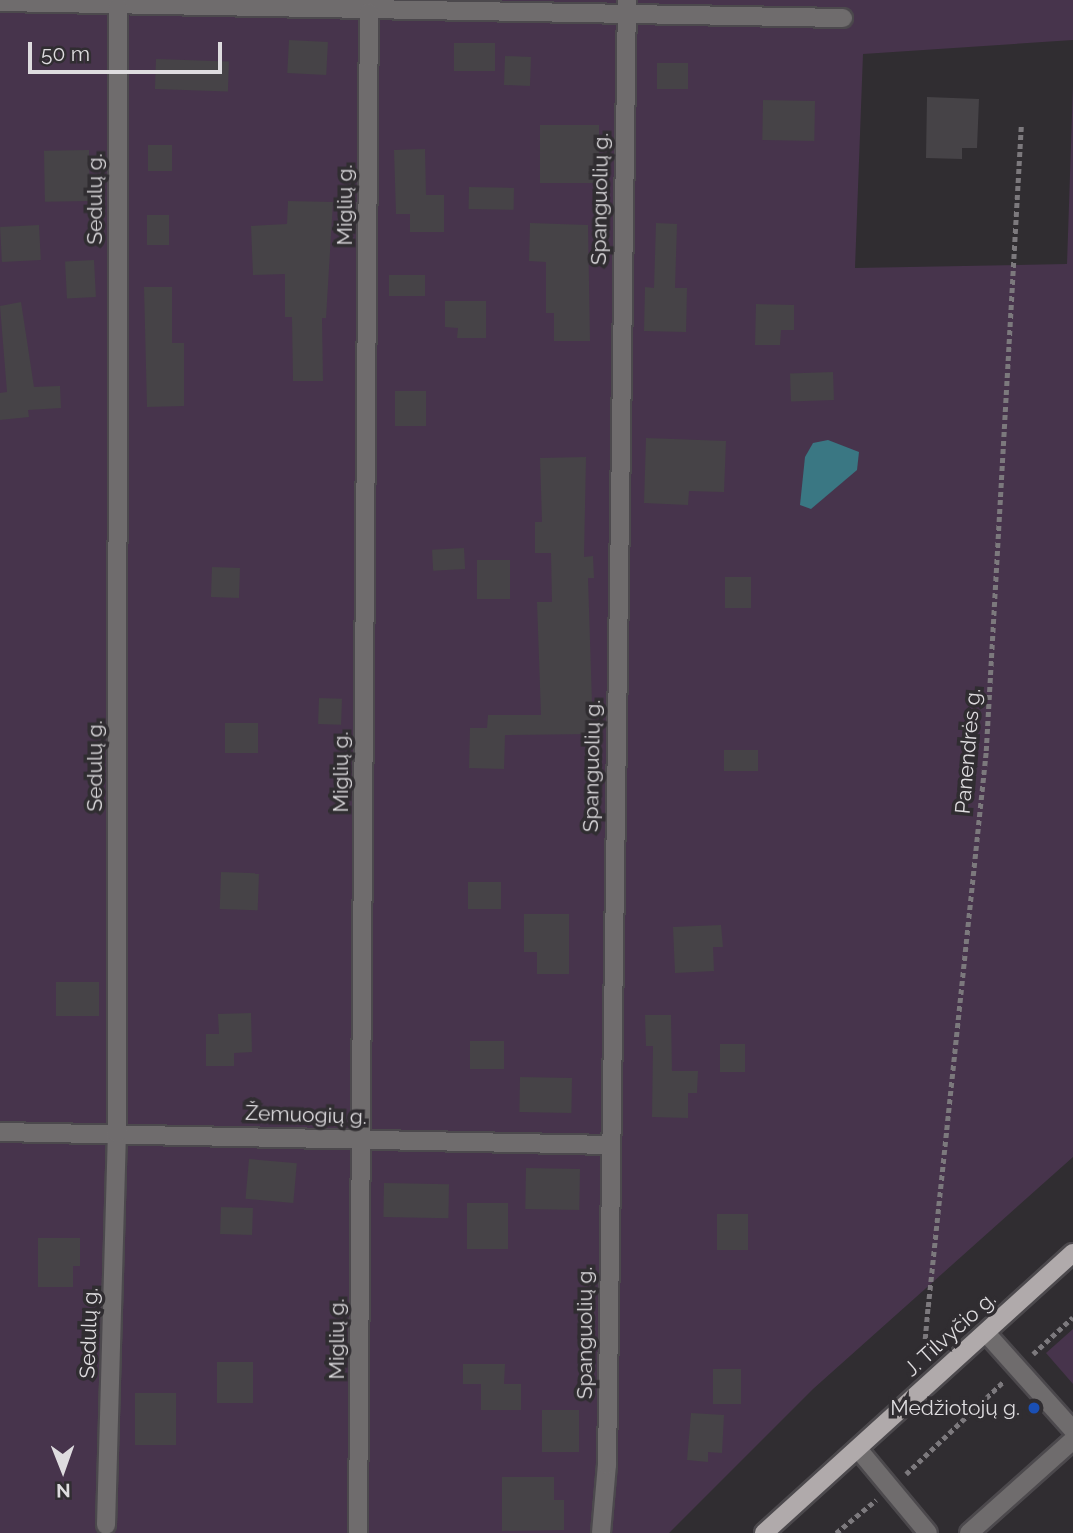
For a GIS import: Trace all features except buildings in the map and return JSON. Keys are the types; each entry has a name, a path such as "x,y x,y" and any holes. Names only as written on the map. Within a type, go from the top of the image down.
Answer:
{"main road":[{"name":"J. Tilvyčio g.","path":"764,1533 1073,1253"}],"street":[{"path":"0,2 118,8 342,5 369,12 626,6 843,19"},
{"name":"Spanguolių g.","path":"601,1533 607,1465 626,6"},
{"name":"Sedulų g.","path":"106,1525 117,1133 118,8"},
{"name":"Miglių g.","path":"358,1533 369,12"},
{"name":"Žemuogių g.","path":"0,1132 610,1145"},
{"path":"986,1333 1020,1367 1073,1430"},
{"path":"969,1533 1073,1440"},
{"path":"858,1449 928,1533"}],"path":[{"name":"Panendrės g.","path":"943,1371 925,1339 986,751 1021,126"},
{"path":"835,1533 891,1488 1073,1317"}],"shaded area":[{"path":"0,0 1073,0 1073,40 863,54 855,268 1067,264 1073,85 1073,1157 813,1389 669,1533 0,1533"},
{"path":"1073,1329 1073,1384 1046,1353"}],"water":[{"path":"828,440 859,452 857,470 811,509 800,505 805,457 813,443"}],"place":[{"name":"Medžiotojų g.","path":"1034,1408"}]}
